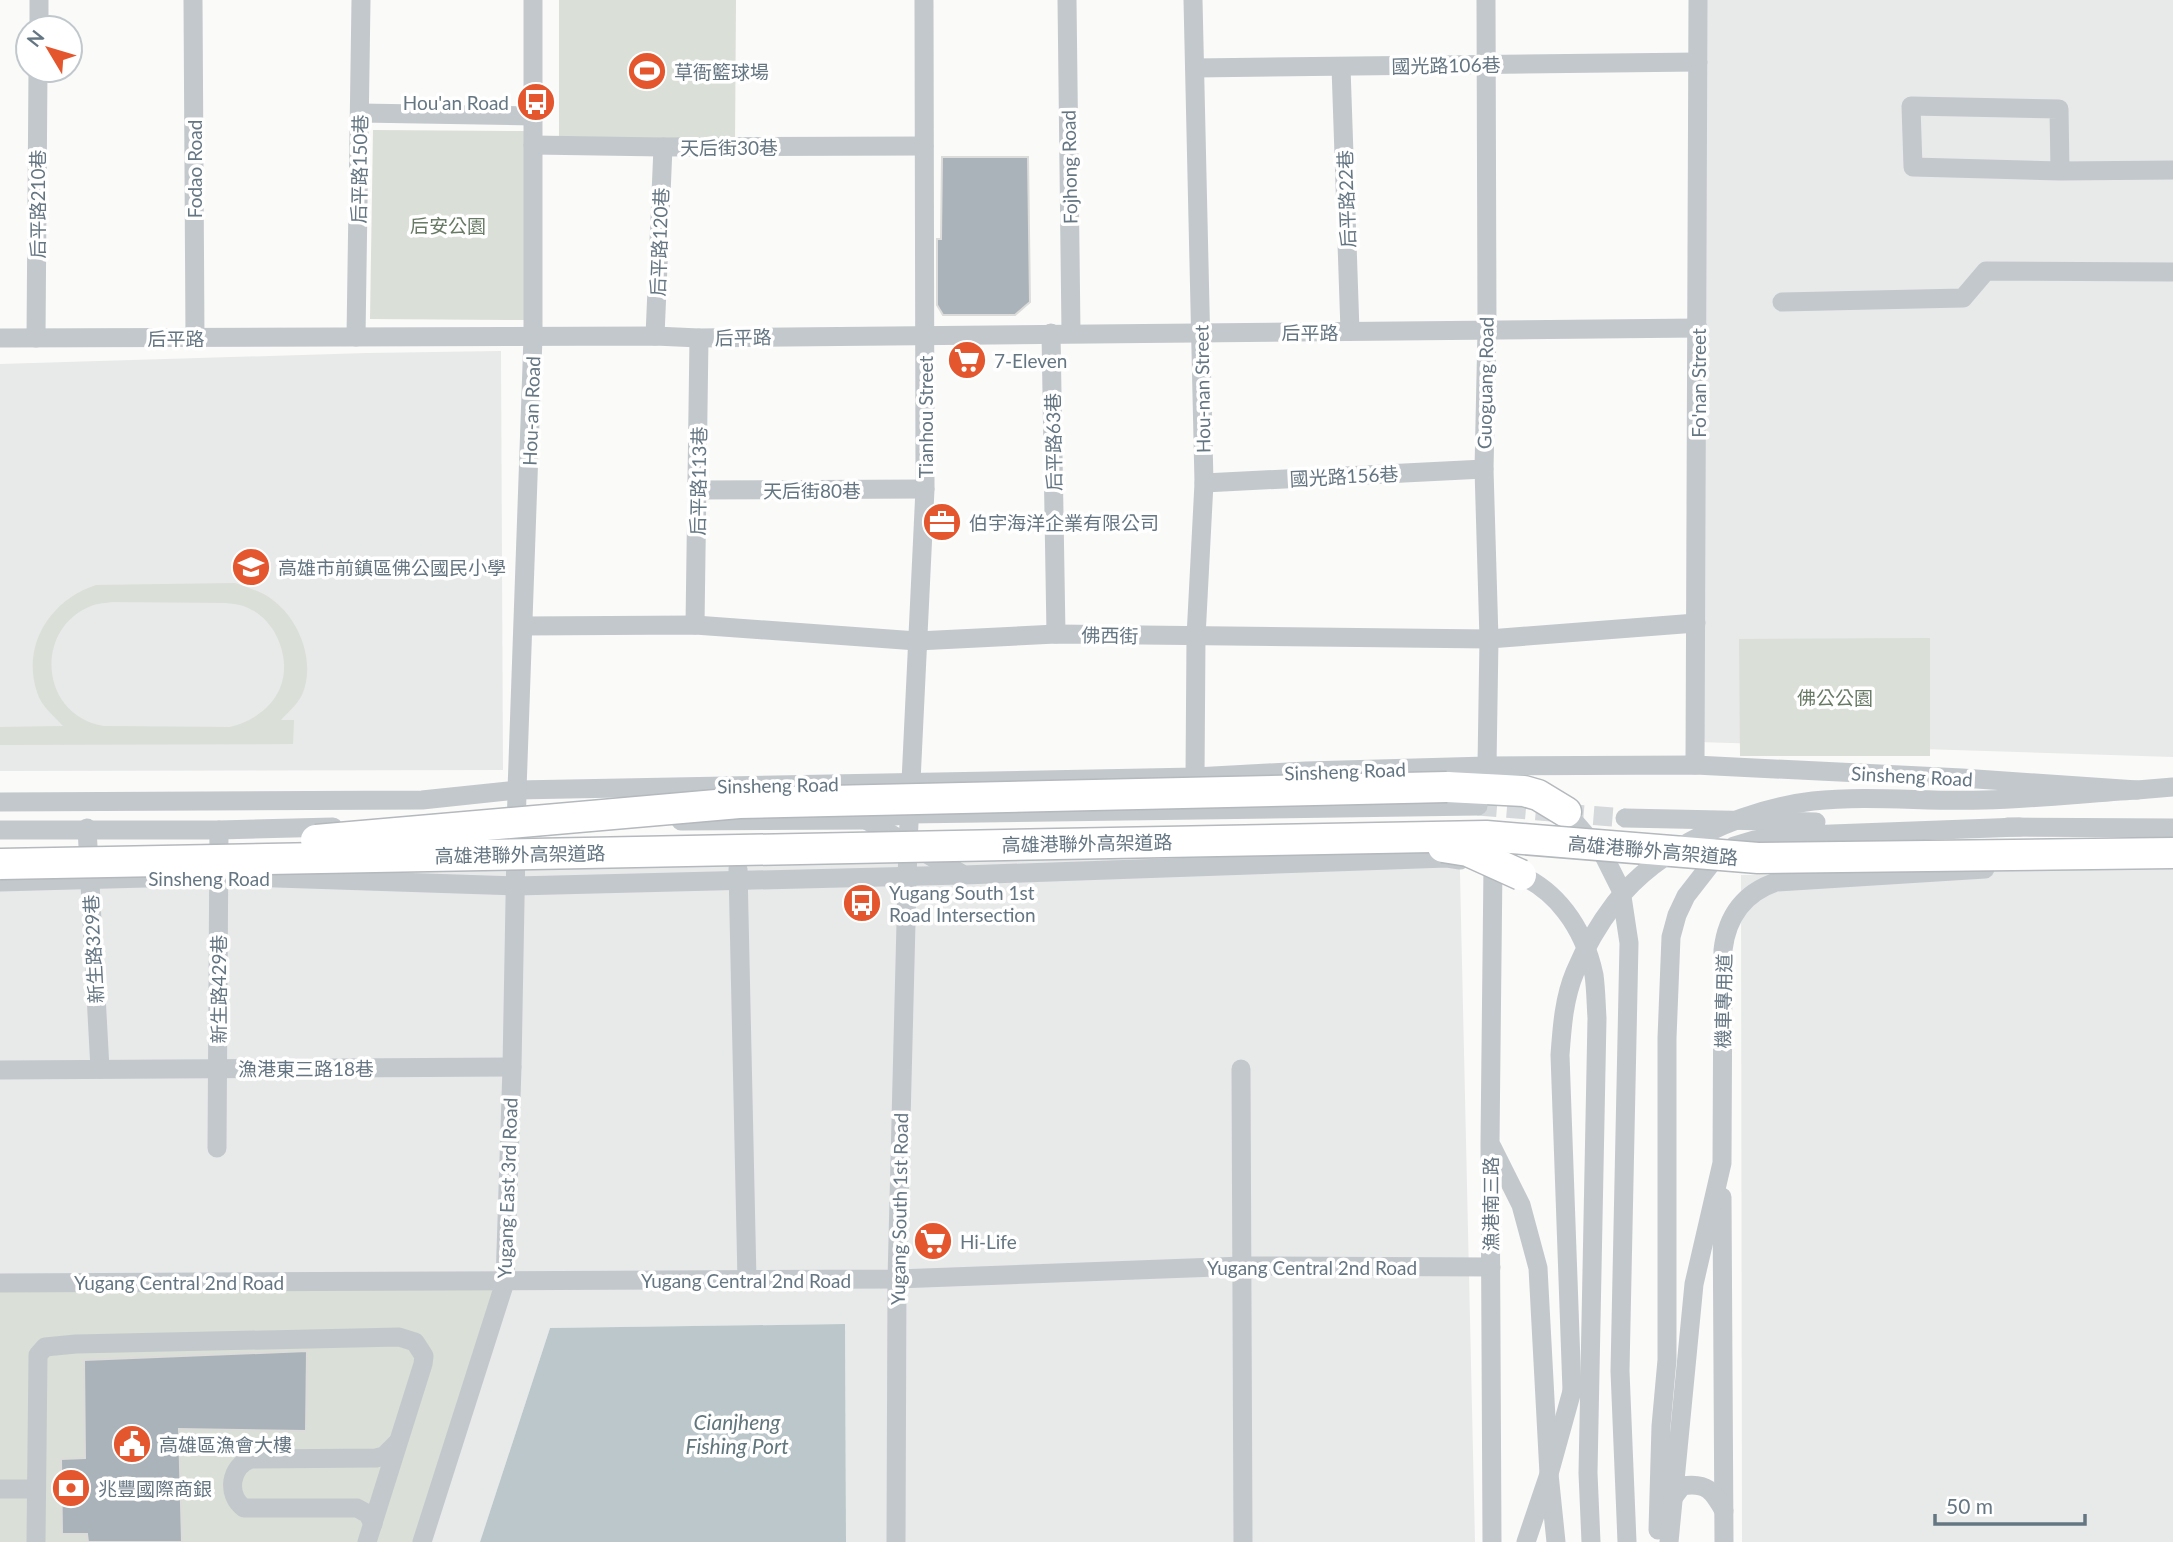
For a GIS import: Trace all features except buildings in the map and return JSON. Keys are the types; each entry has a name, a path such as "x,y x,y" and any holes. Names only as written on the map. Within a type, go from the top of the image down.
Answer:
{"highway":[{"path":"278,851 739,803 1447,787 1524,791 1538,795 1566,812"},
{"name":"高雄港聯外高架道路","path":"0,864 278,851 1486,823 1759,842 2173,837"},
{"name":"高雄港聯外高架道路","path":"0,847 278,851 1486,836 1758,858 2173,853"},
{"path":"278,851 514,871 1448,847 1468,851 1507,870"}],"street":[{"name":"Fodao Road","path":"193,0 195,338"},
{"name":"后平路150巷","path":"356,337 361,0"},
{"name":"Hou-an Road","path":"517,822 533,337 533,0"},
{"name":"Tianhou Street","path":"907,876 925,489 924,0"},
{"name":"Fojhong Road","path":"1067,0 1071,333"},
{"name":"Hou-nan Street","path":"1193,0 1204,483 1196,637 1195,777"},
{"name":"Guoguang Road","path":"1486,0 1487,330 1484,469 1489,639 1487,766"},
{"name":"Fo'nan Street","path":"1695,765 1698,0"},
{"name":"國光路106巷","path":"1195,68 1698,62"},
{"name":"后平路22巷","path":"1341,67 1350,331"},
{"name":"后平路210巷","path":"36,338 38,84"},
{"path":"2060,171 2059,109 1911,106 1913,167 2060,171 2173,170"},
{"path":"360,113 533,116"},
{"name":"天后街30巷","path":"533,145 924,146"},
{"name":"后平路120巷","path":"655,336 663,147"},
{"path":"1782,302 1964,298 1986,271 2173,272"},
{"name":"后平路","path":"0,338 699,338 1698,328"},
{"name":"后平路63巷","path":"1051,333 1056,634"},
{"name":"后平路113巷","path":"695,625 699,338"},
{"name":"國光路156巷","path":"1204,483 1484,469"},
{"name":"天后街80巷","path":"698,490 925,489"},
{"name":"佛西街","path":"524,626 695,625 917,641 1056,634 1489,639 1696,623"},
{"name":"Sinsheng Road","path":"0,792 517,790 1195,777 1487,766 1695,765 2137,790 2173,787"},
{"path":"1487,766 1539,791 1566,812 1604,856 1622,890 1629,943 1620,1371 1627,1542"},
{"name":"Sinsheng Road","path":"0,802 422,800 517,790"},
{"path":"1588,1472 1572,1391 1560,1055 1564,1012 1574,974 1594,935 1616,902 1638,880 1670,855 1708,832 1771,808 1814,801 1982,800 2137,790"},
{"name":"Sinsheng Road","path":"0,830 219,830 517,822 866,820 909,814 1478,806"},
{"path":"1625,818 2173,828"},
{"path":"866,820 964,875"},
{"path":"738,821 747,1280"},
{"name":"Yugang East 3rd Road","path":"422,1542 505,1282 517,822"},
{"path":"1658,1542 1661,1426 1667,1360 1667,1038 1671,937 1686,896 1714,860 1734,846 1754,839 2020,827"},
{"name":"新生路329巷","path":"87,828 100,1069"},
{"name":"新生路429巷","path":"217,1148 219,830"},
{"name":"機車專用道","path":"1669,1542 1694,1284 1721,1163 1724,939 1737,908 1752,893 1776,882 2084,863 2173,837"},
{"name":"Sinsheng Road","path":"0,882 219,876 516,886 964,875 1447,858 1507,870"},
{"path":"1507,870 1546,890 1565,909 1580,932 1594,975 1597,1018 1588,1472 1591,1542"},
{"name":"漁港南三路","path":"1492,1542 1490,1143 1507,870"},
{"name":"Yugang South 1st Road","path":"896,1542 897,1279 907,876"},
{"name":"漁港東三路18巷","path":"0,1070 512,1067"},
{"path":"1241,1069 1243,1542"},
{"path":"1490,1143 1521,1205 1538,1268 1549,1474 1556,1542"},
{"path":"1721,1163 1724,1542"},
{"name":"Yugang Central 2nd Road","path":"0,1283 897,1279 1243,1266 1491,1267"},
{"path":"36,1542 38,1355 45,1347 56,1344 408,1339 421,1349 423,1364 370,1533"},
{"path":"1526,1542 1549,1474 1572,1391"},
{"path":"370,1533 368,1514 357,1508 244,1508 234,1499 233,1477 240,1465 251,1459 376,1458 384,1456 397,1443"},
{"path":"1673,1497 1682,1486 1694,1484 1714,1493 1724,1512"},
{"path":"0,1489 36,1489"}],"shaded area":[{"path":"1702,0 2173,0 2173,757 1698,742"},
{"name":"高雄市前鎮區佛公國民小學","path":"501,351 503,770 0,771 0,364"},
{"path":"1459,829 1475,1542 846,1542 845,1324 550,1328 480,1542 0,1542 0,858"},
{"path":"2173,866 2173,1542 1742,1542 1741,875"}],"green space":[{"name":"草衙籃球場","path":"559,0 736,0 735,142 559,143"},
{"name":"后安公園","path":"373,130 527,131 524,320 370,319"},
{"path":"235,583 274,601 298,631 306,656 306,683 302,695 281,720 294,720 293,744 0,745 0,727 63,726 39,697 33,674 33,657 44,626 54,612 80,592 96,585","holes":["113,602 226,603 246,607 263,618 275,633 282,653 284,668 277,694 269,705 245,722 230,727 104,726 83,719 67,706 56,690 52,671 53,651 60,633 72,617 91,606"]},
{"name":"佛公公園","path":"1930,638 1930,756 1740,756 1739,639"},
{"path":"505,1282 422,1542 0,1542 0,1283"}],"water":[{"name":"Cianjheng Fishing Port","path":"845,1324 846,1542 480,1542 550,1328"}],"tunnel":[{"path":"1478,806 1625,818"}],"place":[{"name":"草衙籃球場","path":"647,71"},
{"name":"Hou'an Road","path":"536,102"},
{"name":"7-Eleven","path":"967,360"},
{"name":"伯宇海洋企業有限公司","path":"942,522"},
{"name":"高雄市前鎮區佛公國民小學","path":"251,567"},
{"name":"Yugang South 1st Road Intersection","path":"862,903"},
{"name":"Hi-Life","path":"933,1241"},
{"name":"高雄區漁會大樓","path":"132,1444"},
{"name":"兆豐國際商銀","path":"71,1488"}]}
